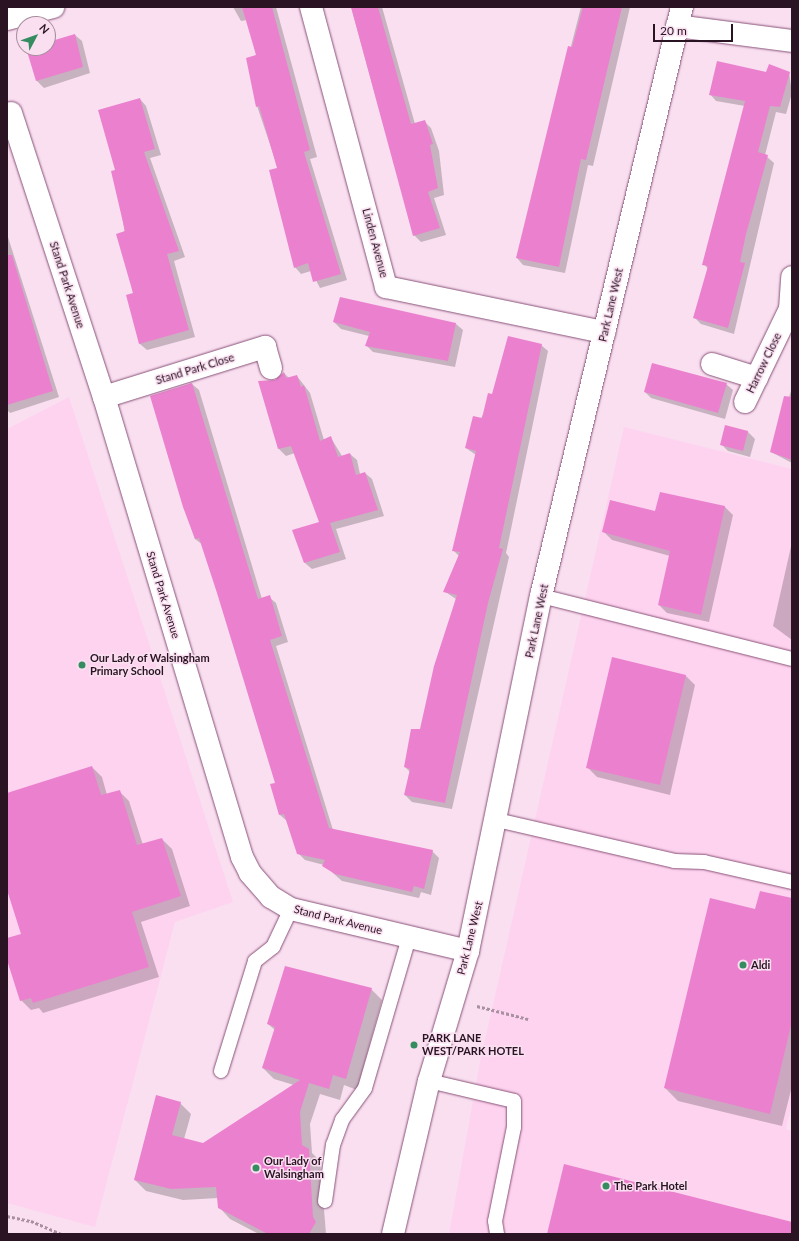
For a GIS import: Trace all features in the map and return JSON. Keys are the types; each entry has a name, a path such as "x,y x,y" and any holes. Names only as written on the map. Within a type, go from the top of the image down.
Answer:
{"street":[{"path":"7,19 53,7"},
{"name":"Linden Avenue","path":"312,7 386,286 604,332"},
{"path":"679,17 792,42"},
{"name":"Park Lane West","path":"393,1234 429,1081 468,951 497,820 541,596 679,17"},
{"name":"Stand Park Avenue","path":"11,113 104,397 242,857 260,886 291,908 409,938 468,951"},
{"name":"Harrow Close","path":"745,402 790,309 792,277"},
{"name":"Stand Park Close","path":"104,397 265,347 271,368"},
{"path":"712,364 757,378"}],"lane":[{"path":"541,596 792,659"},
{"path":"497,820 674,861 704,862 792,882"},
{"path":"221,1071 255,961 273,947 291,908"},
{"path":"325,1201 333,1145 342,1120 365,1088 409,938"},
{"path":"429,1081 514,1100 514,1127 495,1221 497,1234"}],"path":[{"path":"453,1001 528,1019"},
{"path":"7,1216 31,1221 62,1234"}],"shaded area":[{"name":"Our Lady of Walsingham Primary School","path":"69,397 233,902 175,922 95,1227 7,1203 7,429"},
{"path":"624,427 792,469 792,1103 786,1129 792,1131 792,1234 449,1234 480,1062"}],"building":[{"path":"242,7 272,7 310,150 304,152 341,274 313,282 308,263 294,268 269,170 277,168 259,106 256,107 246,58 256,55"},
{"path":"351,7 378,7 411,124 425,120 433,144 430,145 438,188 428,192 440,228 413,236"},
{"path":"583,7 622,7 586,160 581,159 559,267 516,258 568,46 572,47"},
{"path":"75,34 83,67 36,81 28,56 56,56 56,40"},
{"path":"717,61 766,72 769,64 790,72 780,107 770,106 758,152 768,155 746,234 740,262 745,263 728,328 693,318 708,266 702,265 745,101 709,95"},
{"path":"140,98 155,149 144,152 179,251 167,254 189,330 139,344 126,295 133,293 116,234 125,231 111,171 115,170 98,110"},
{"path":"7,255 12,255 53,391 7,405"},
{"path":"340,297 456,323 448,361 365,346 370,332 333,322"},
{"path":"508,336 542,344 499,548 503,549 488,603 445,803 404,795 410,769 404,767 411,729 420,729 434,666 457,595 443,592 460,552 452,551 476,451 465,448 473,416 482,418 488,393 492,394"},
{"path":"652,363 727,383 718,413 644,392"},
{"path":"284,372 286,378 297,375 301,387 304,385 320,441 331,436 338,457 350,453 356,475 365,472 378,510 330,523 340,552 304,563 292,530 319,522 291,446 278,449 258,381 275,380"},
{"path":"192,383 258,599 270,595 282,636 270,640 329,828 433,850 424,889 414,886 412,892 335,874 322,866 325,860 297,854 284,814 279,815 270,784 275,783 217,593 199,538 195,539 183,507 150,396"},
{"path":"784,396 792,397 792,460 770,452"},
{"path":"725,425 748,431 743,451 720,445"},
{"path":"660,492 725,506 701,615 658,605 670,551 602,532 610,500 655,511"},
{"path":"612,657 686,675 660,785 586,768"},
{"path":"92,766 101,795 120,790 137,845 162,838 181,896 132,912 149,967 33,1003 31,998 20,1001 7,960 7,938 21,934 7,890 7,793"},
{"name":"Aldi","path":"760,891 792,898 792,1021 770,1114 664,1088 710,898 755,909"},
{"path":"285,966 372,988 346,1079 333,1075 329,1089 309,1083 300,1112 302,1145 309,1149 313,1217 316,1222 309,1234 268,1234 218,1208 216,1187 171,1189 134,1180 156,1095 181,1102 172,1135 203,1143 300,1080 262,1068 275,1027 267,1024"},
{"name":"The Park Hotel","path":"564,1164 792,1222 792,1234 547,1234"}],"place":[{"name":"Our Lady of Walsingham Primary School","path":"82,665"},
{"name":"Aldi","path":"743,965"},
{"name":"PARK LANE WEST/PARK HOTEL","path":"414,1045"},
{"name":"Our Lady of Walsingham","path":"256,1168"},
{"name":"The Park Hotel","path":"606,1186"}]}
